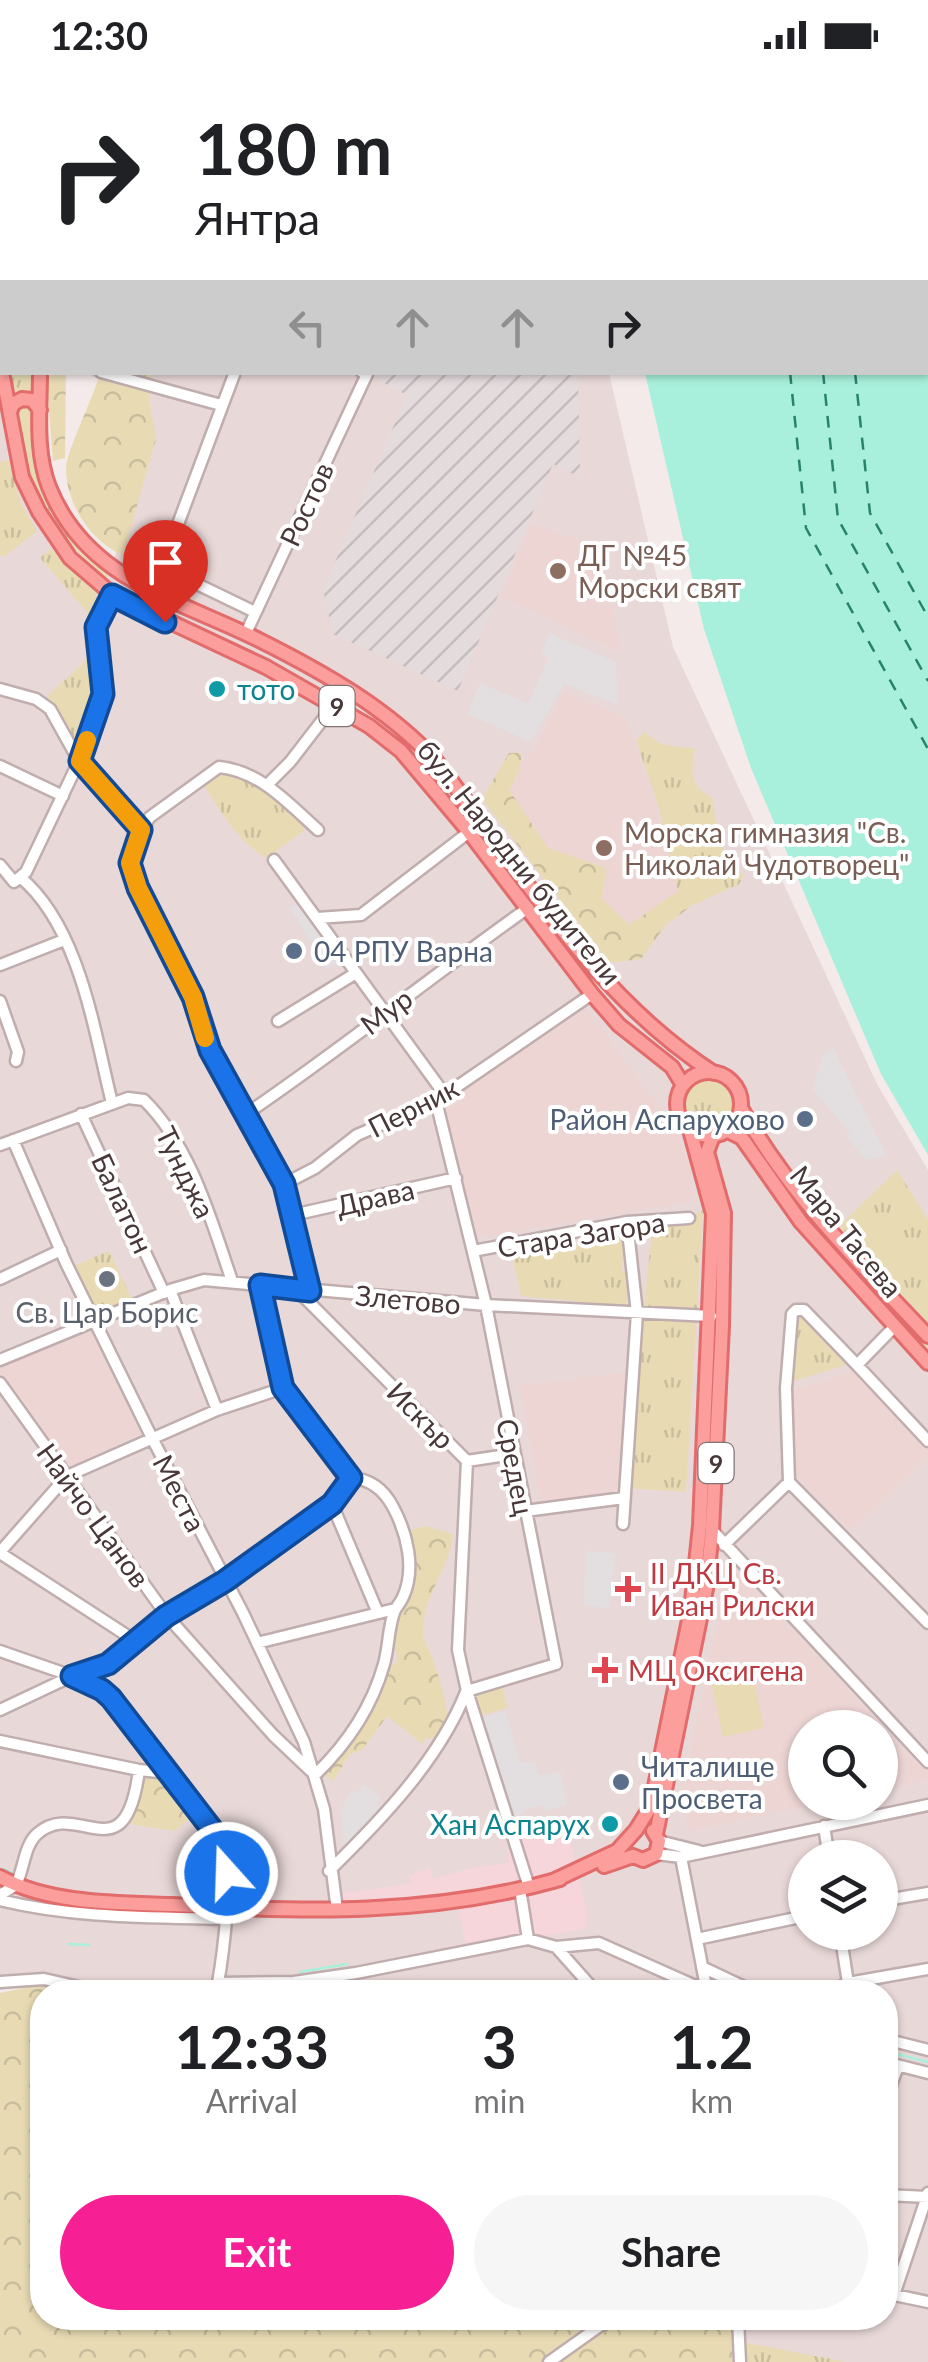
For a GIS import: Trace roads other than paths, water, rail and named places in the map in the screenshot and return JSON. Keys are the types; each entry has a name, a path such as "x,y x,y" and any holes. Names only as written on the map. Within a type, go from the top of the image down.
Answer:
{"main road":[{"name":"бул. Народни будители","path":"2,375 22,477 39,512 70,558 112,595 266,667 369,726 400,751 469,832 592,994 628,1033 672,1067 683,1085"},
{"name":"бул. Народни будители","path":"40,375 41,451 48,485 66,518 95,553 120,576 246,634 353,693 411,734 436,761 599,976 635,1012 714,1072"},
{"path":"10,414 13,404 22,398 32,400 40,410"},
{"path":"683,1085 697,1075 714,1072"},
{"name":"9","path":"714,1072 736,1086 741,1108"},
{"name":"9","path":"657,1843 706,1589 714,1214 690,1130 677,1109 683,1085"},
{"path":"690,1130 713,1136 728,1131 741,1108"},
{"name":"Мара Тасева","path":"741,1108 814,1214 928,1336"},
{"name":"Мара Тасева","path":"728,1131 742,1138 800,1222 928,1363"},
{"name":"9","path":"632,1835 651,1806 706,1528 722,1326 724,1214 707,1152 713,1136"},
{"path":"0,1876 16,1886 108,1902 225,1914 398,1909 524,1888 553,1881 633,1856 643,1860 657,1843 644,1828 618,1851 553,1881"},
{"path":"632,1835 633,1856"}],"street":[{"path":"113,375 221,404"},
{"path":"234,375 163,564 168,570 255,612"},
{"name":"Ростов","path":"246,634 365,375"},
{"path":"17,880 26,872 80,761 103,694 96,627 112,595"},
{"path":"0,688 36,699 50,709 80,761 141,830"},
{"path":"267,785 334,705"},
{"path":"0,766 63,796"},
{"path":"310,1291 284,1184 210,1050 193,997 138,888 130,863 141,830 150,818 219,767 242,770 267,785 318,830"},
{"path":"317,918 360,915 469,832"},
{"path":"274,860 384,1012 440,1098"},
{"path":"0,866 30,886 64,940 82,983 112,1103 0,1145"},
{"name":"Мур","path":"246,1114 528,908"},
{"path":"0,966 64,940"},
{"path":"278,1021 356,972"},
{"name":"Перник","path":"284,1184 315,1168 357,1135 440,1098 592,994"},
{"path":"0,1001 18,1052 16,1061"},
{"name":"Тунджа","path":"112,1103 128,1098 144,1100 164,1124 182,1154 232,1280"},
{"name":"Средец","path":"440,1098 486,1306 556,1664 467,1691"},
{"name":"Балатон","path":"81,1114 167,1291 217,1410"},
{"name":"Места","path":"13,1140 95,1322 304,1742 324,1810 337,1910"},
{"name":"Драва","path":"294,1215 456,1178"},
{"name":"Стара Загора","path":"473,1251 627,1222 689,1218"},
{"path":"622,1524 638,1314 627,1222"},
{"path":"0,1279 61,1250"},
{"name":"Злетово","path":"0,1360 167,1291 204,1280 486,1306 711,1316"},
{"path":"260,1285 283,1388 351,1478"},
{"name":"Искър","path":"297,1289 467,1461 457,1633 467,1691 524,1888 528,1939"},
{"path":"928,1441 804,1310 793,1312 786,1388 790,1482 928,1623"},
{"path":"857,1365 894,1327"},
{"name":"Найчо Цанов","path":"0,1383 166,1616 315,1775"},
{"path":"136,1642 0,1552 67,1476 217,1410 283,1388"},
{"path":"467,1461 513,1454"},
{"path":"0,1710 72,1676 98,1669 166,1616 225,1581 332,1504 351,1478"},
{"path":"315,1775 365,1712 384,1664 395,1610 407,1586 409,1566 401,1523 381,1490 362,1478 351,1478"},
{"path":"724,1545 790,1482"},
{"path":"525,1511 624,1498"},
{"path":"332,1504 378,1614"},
{"path":"706,1528 923,1751 928,1762"},
{"path":"257,1643 395,1610"},
{"path":"0,1651 102,1690 227,1851 225,1914 216,1980"},
{"path":"330,1871 401,1792 457,1714 467,1691"},
{"path":"0,1741 168,1773"},
{"path":"0,1897 16,1886 34,1837 51,1825 105,1829 122,1823 130,1812 139,1770"},
{"path":"657,1843 681,1857 928,1805"},
{"path":"824,1826 826,1840"},
{"path":"657,1843 700,1851"},
{"path":"681,1857 705,1980"},
{"path":"898,1898 928,1892"},
{"path":"0,1897 24,1906 135,1916 225,1914"},
{"path":"697,1939 788,1920"},
{"path":"310,1980 528,1939 556,1947 588,1942 610,1946 682,1980"},
{"path":"556,1947 585,1980"},
{"path":"843,1950 848,1980"},
{"path":"702,1967 730,1980"},
{"path":"864,1980 928,1968"},
{"path":"0,1982 52,1980"},
{"path":"898,2042 928,2050"},
{"path":"898,2066 928,2073"},
{"path":"898,2195 928,2196 898,2273"},
{"path":"898,2296 928,2302"},
{"path":"549,2362 594,2330"},
{"path":"739,2330 740,2362"}],"waterway":[{"path":"4,1869 14,1874"},
{"path":"69,1944 89,1945"},
{"path":"300,1972 347,1964"},
{"path":"898,2054 928,2062"}],"place":[{"name":"ДГ №45 Морски свят","path":"558,571"},
{"name":"тото","path":"217,689"},
{"name":"Морска гимназия \"Св. Николай Чудотворец\"","path":"604,848"},
{"name":"04 РПУ Варна","path":"294,951"},
{"name":"Район Аспарухово","path":"805,1119"},
{"name":"Св. Цар Борис","path":"107,1279"},
{"name":"II ДКЦ Св. Иван Рилски","path":"628,1589"},
{"name":"МЦ Оксигена","path":"605,1670"},
{"name":"Читалище Просвета","path":"621,1782"},
{"name":"Хан Аспарух","path":"610,1824"}]}
